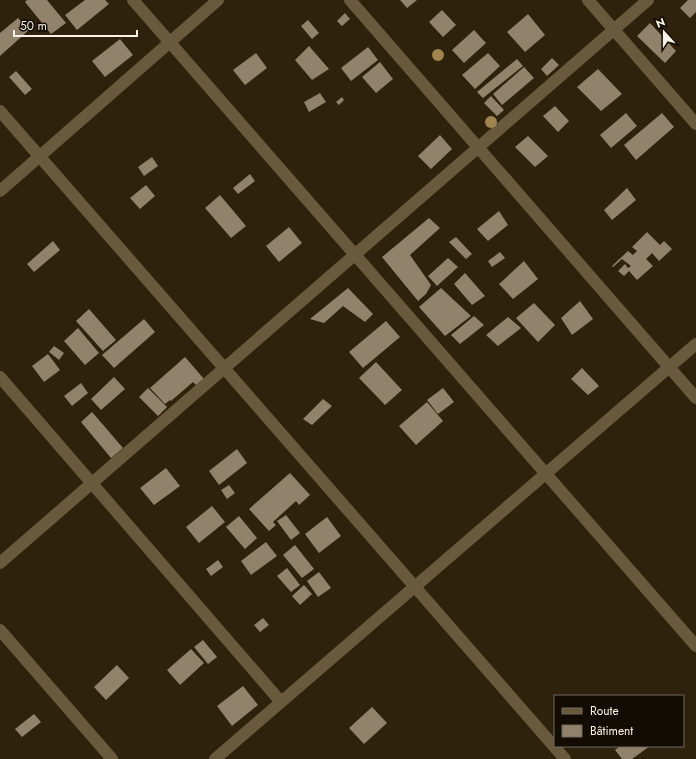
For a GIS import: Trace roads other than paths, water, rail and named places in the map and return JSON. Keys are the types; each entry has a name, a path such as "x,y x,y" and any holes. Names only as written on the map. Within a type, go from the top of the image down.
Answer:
{"street":[{"path":"132,0 696,646"},
{"path":"0,191 218,0"},
{"path":"350,0 696,398"},
{"path":"588,0 696,124"},
{"path":"0,563 648,0"},
{"path":"0,111 554,746"},
{"path":"215,759 696,344"},
{"path":"0,378 281,702"},
{"path":"0,630 112,759"},
{"path":"555,747 565,759"}]}
